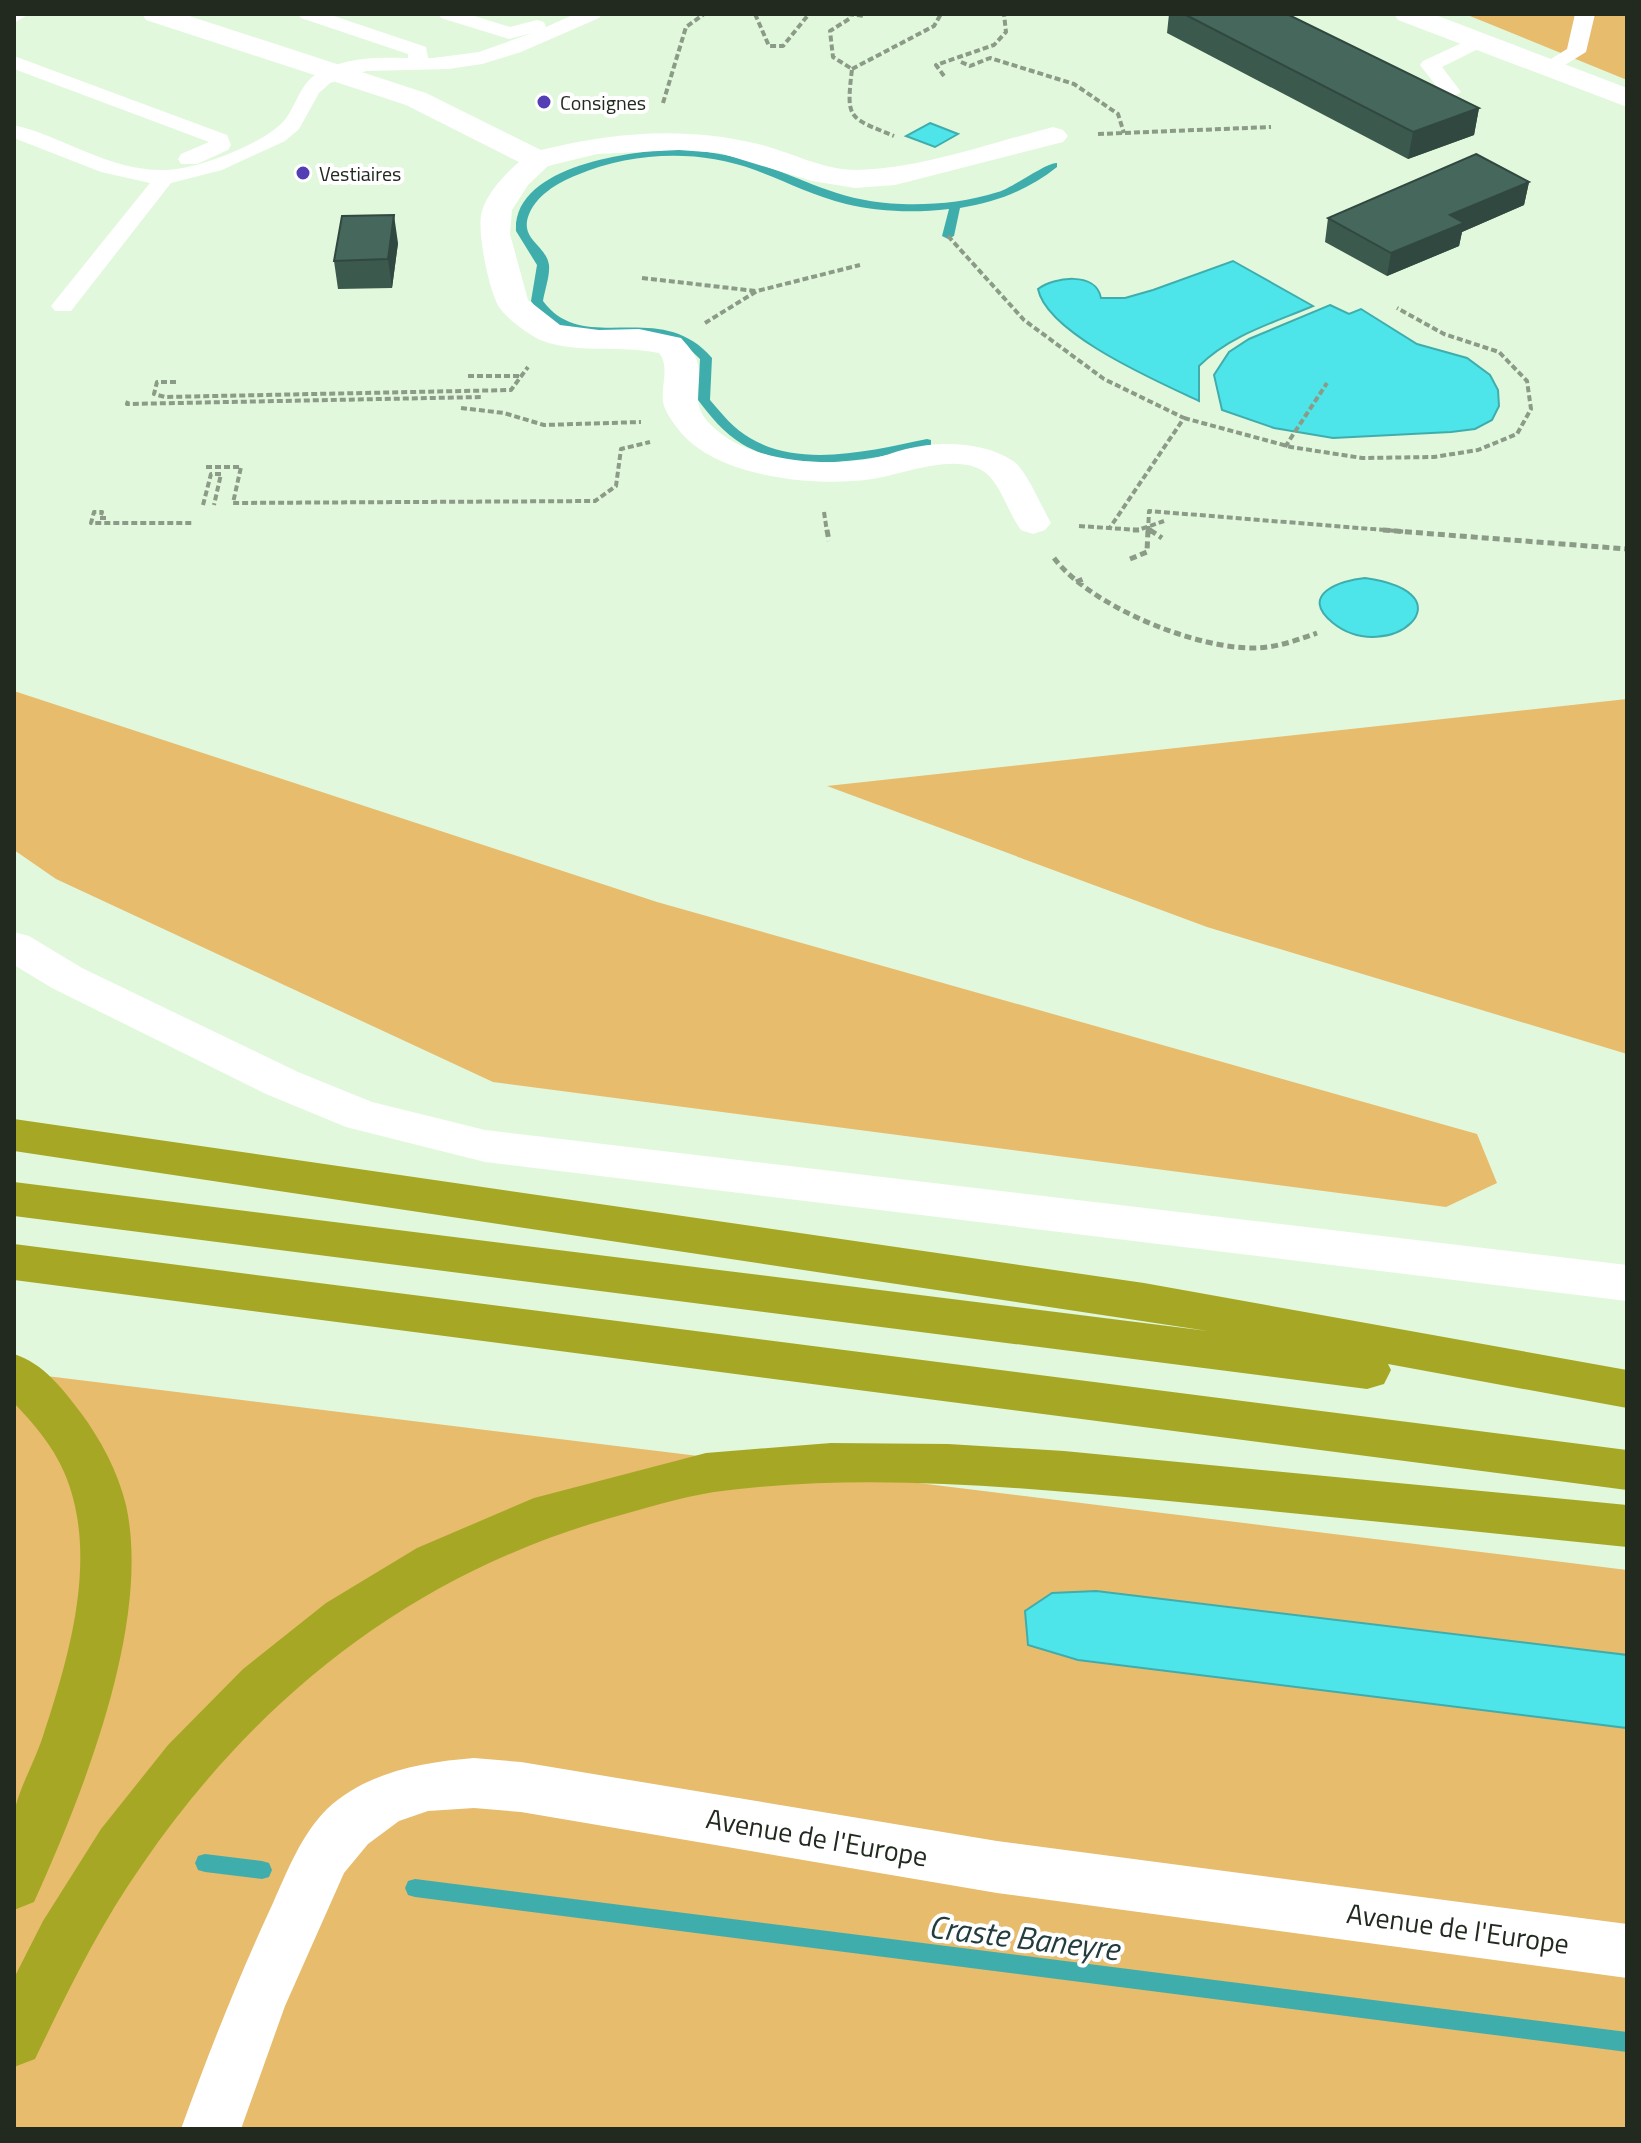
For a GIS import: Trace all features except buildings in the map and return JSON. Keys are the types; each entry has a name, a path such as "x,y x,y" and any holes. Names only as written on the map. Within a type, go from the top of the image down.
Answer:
{"highway":[{"path":"14,1135 1144,1301 1627,1389"},
{"path":"14,1199 1627,1403"},
{"path":"14,1262 1627,1470"},
{"path":"14,1373 43,1398 78,1448 101,1506 106,1565 96,1642 67,1747 14,1884"},
{"path":"14,2039 44,1972 100,1876 164,1787 224,1720 316,1638 398,1584 484,1536 593,1498 711,1473 832,1462 959,1463 1627,1526"}],"street":[{"path":"156,14 416,99 538,160"},
{"path":"1408,14 1627,98"},
{"path":"1033,523 1003,469 980,458 946,454 910,458 872,469 817,472 774,466 729,452 689,418 681,359 670,345 639,339 599,340 551,333 513,304 495,234 497,210 516,180 538,160 597,145 649,142 720,144 755,152 823,175 855,179 895,176 1053,136"},
{"path":"14,946 67,978 282,1083 362,1116 485,1146 1627,1283"},
{"name":"Avenue de l'Europe","path":"211,2129 256,2004 324,1855 348,1826 381,1802 428,1786 474,1783 521,1787 997,1867 1627,1951"}],"lane":[{"path":"14,17 19,14"},
{"path":"308,14 419,51 417,63"},
{"path":"448,14 509,33 530,29 565,14"},
{"path":"14,131 117,169 163,177 206,169 275,138 294,123 307,93 316,82 332,73 377,64 465,61 493,54 592,14"},
{"path":"1548,67 1576,52 1585,14"},
{"path":"1451,92 1430,65 1479,41"},
{"path":"14,62 208,132 220,139 220,145 194,159 152,162 125,157 14,116"},
{"path":"63,306 158,189 163,177"}],"path":[{"path":"649,142 672,80 686,27 704,14"},
{"path":"755,14 769,46 776,47 783,46 809,14"},
{"path":"852,69 934,26 941,14"},
{"path":"944,76 936,65 994,45 1006,32 1004,14"},
{"path":"852,69 833,57 830,31 848,16 865,16"},
{"path":"961,62 970,66 990,58 1074,84 1118,114 1124,133"},
{"path":"852,69 848,105 857,121 895,136"},
{"path":"1053,136 1271,127"},
{"path":"948,236 1024,320 1104,379 1184,418 1285,447 1329,456 1384,460 1473,451 1517,434 1531,409 1527,381 1499,352 1444,334 1397,308"},
{"path":"693,331 757,291 860,265"},
{"path":"642,278 757,291"},
{"path":"176,382 157,382 154,394 165,397 511,390 522,376 468,376"},
{"path":"1285,447 1327,383"},
{"path":"128,401 127,404 483,397"},
{"path":"461,408 504,413 544,425 631,425 650,420 689,418"},
{"path":"206,467 241,467 233,503 595,501 616,486 621,449 689,418"},
{"path":"1109,529 1184,418"},
{"path":"203,505 211,474 221,474 214,505"},
{"path":"1130,559 1147,552 1149,511 1627,549"},
{"path":"106,518 100,518 102,512 94,512 91,523 194,523"},
{"path":"1033,523 1138,530 1164,521"},
{"path":"1033,523 1047,551 1075,583 1129,614 1214,642 1254,648 1290,643 1317,633"},
{"path":"1148,528 1162,538"},
{"path":"1075,583 1086,578"}],"shaded area":[{"path":"1465,14 1627,14 1627,80"},
{"path":"14,691 657,902 1477,1134 1497,1183 1446,1207 493,1082 56,879 14,850"},
{"path":"1627,699 1627,1054 1207,927 827,786"},
{"path":"14,1372 1627,1570 1627,2129 14,2129"}],"water":[{"path":"930,123 958,134 935,147 906,136"},
{"path":"1233,261 1313,306 1253,331 1211,355 1199,366 1199,401 1133,369 1082,339 1046,306 1038,289 1064,279 1074,279 1091,284 1098,289 1101,298 1125,298"},
{"path":"1330,305 1349,314 1361,309 1417,344 1467,358 1490,375 1498,390 1499,406 1492,420 1475,429 1451,432 1333,438 1274,428 1222,410 1214,375 1229,352 1249,339"},
{"path":"1365,578 1397,586 1414,598 1418,611 1411,623 1396,632 1377,637 1355,634 1333,623 1323,613 1320,604 1326,591 1345,582"},
{"path":"1096,1591 1627,1655 1627,1728 1078,1660 1028,1645 1025,1611 1052,1593"}],"waterway":[{"path":"927,443 863,455 819,458 776,453 747,442 727,426 704,400 706,358 690,342 652,330 591,331 572,328 549,316 537,301 543,265 521,231 526,209 543,189 564,176 607,161 654,153 679,152 726,158 846,201 902,207 944,206 985,200 1023,186 1053,165"},
{"path":"948,236 955,205"},
{"name":"Craste Baneyre","path":"205,1863 262,1870"},
{"name":"Craste Baneyre","path":"415,1888 1627,2042"}],"place":[{"name":"Consignes","path":"544,102"},
{"name":"Vestiaires","path":"303,173"}]}
